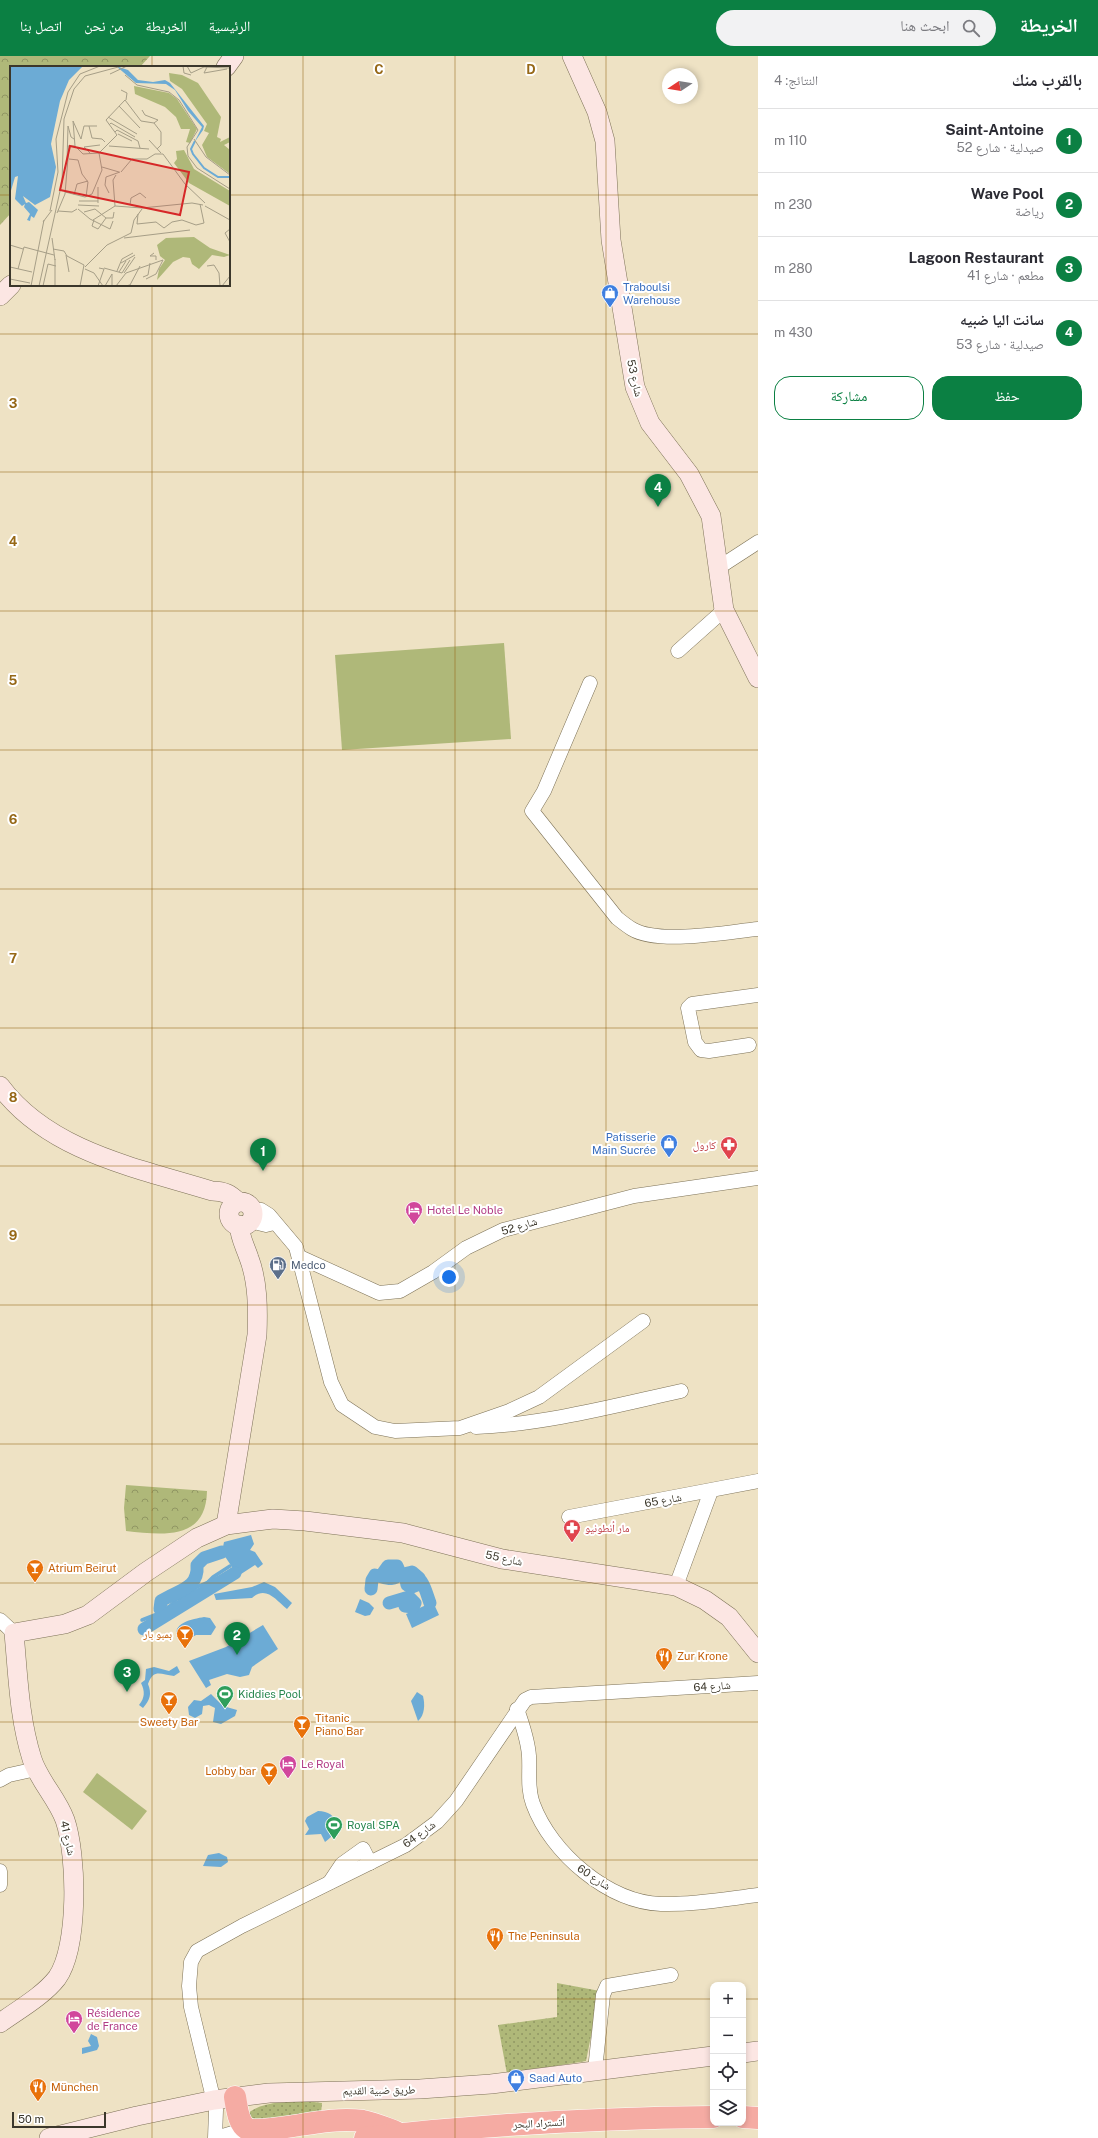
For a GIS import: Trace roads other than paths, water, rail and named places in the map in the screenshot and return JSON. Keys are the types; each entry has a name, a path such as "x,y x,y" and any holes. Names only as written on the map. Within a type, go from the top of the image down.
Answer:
{"highway":[{"path":"225,2099 238,2113 246,2129 253,2130 326,2122 353,2121 364,2122 401,2134"},
{"name":"أتستراد البحر","path":"365,2138 492,2126 614,2119 710,2117"},
{"path":"746,2117 758,2118"}],"street":[{"path":"227,66 234,56"},
{"name":"شارع 53","path":"572,56 597,112 603,134 611,240 635,387 650,423 689,474 703,498 713,526 724,610 758,678"},
{"path":"0,296 10,286"},
{"path":"718,568 758,542"},
{"path":"678,651 724,610"},
{"path":"590,683 544,791 532,811 605,904 617,918 633,930 672,937 758,929"},
{"path":"749,1045 709,1051 701,1050 695,1042 688,1008 692,1004 758,995"},
{"path":"0,1086 20,1108 46,1130 73,1145 121,1163 212,1191 222,1191 231,1195 243,1215 252,1234 252,1246 249,1257 257,1296 257,1335 226,1525"},
{"name":"شارع 52","path":"300,1257 379,1293 400,1291 433,1272 466,1248 503,1230 634,1196 758,1178"},
{"path":"243,1215 266,1225 274,1223 290,1238 300,1257 331,1382 342,1405 375,1427 394,1431 514,1425 536,1422 681,1391"},
{"path":"460,1428 529,1402 643,1321"},
{"name":"شارع 65","path":"568,1517 758,1481"},
{"path":"676,1586 711,1491"},
{"name":"شارع 55","path":"14,1633 65,1624 88,1615 146,1572 197,1538 226,1525 273,1519 380,1529 436,1540 502,1559 676,1586 705,1600 729,1617 758,1653"},
{"path":"0,1620 14,1633"},
{"name":"شارع 41","path":"0,2023 48,1988 57,1977 68,1950 74,1887 73,1851 65,1820 59,1806 36,1769 24,1729 14,1633"},
{"name":"شارع 64","path":"216,2138 217,2122 225,2099 191,2007 189,1986 190,1962 197,1951 216,1939 406,1845 437,1822 456,1801 475,1776 517,1709 525,1700 531,1697 758,1683"},
{"name":"شارع 60","path":"517,1709 529,1756 528,1776 532,1804 541,1823 574,1865 602,1884 624,1895 660,1904 710,1901 758,1895"},
{"path":"0,1780 9,1775 36,1769"},
{"path":"0,1871 0,1885"},
{"path":"595,2070 603,1995 607,1986 671,1975"},
{"path":"746,2053 758,2051"},
{"name":"طريق ضبية القديم","path":"49,2138 137,2116 225,2099 269,2093 420,2089 491,2084 710,2056"},
{"path":"216,2138 246,2129"}],"water":[{"path":"251,1535 254,1544 250,1550 255,1552 263,1564 258,1568 255,1565 238,1576 222,1552 224,1542"},
{"path":"264,1582 275,1587 292,1603 287,1609 275,1598 266,1593 257,1594 252,1598 216,1600 214,1594 252,1587"},
{"path":"360,1599 369,1603 374,1608 370,1615 365,1616 355,1612"},
{"path":"433,1602 439,1615 412,1628 406,1614"},
{"path":"204,1617 210,1618 216,1627 211,1635 196,1635 186,1641 178,1639 176,1634 177,1629 180,1626 194,1619"},
{"path":"263,1625 278,1649 252,1667 249,1675 240,1677 227,1674 209,1680 211,1685 206,1688 189,1661 226,1647"},
{"path":"177,1666 180,1672 174,1676 155,1674 150,1679 148,1684 150,1691 149,1700 143,1708 139,1705 144,1692 141,1683 145,1680 146,1669 154,1667 169,1671"},
{"path":"417,1692 423,1696 424,1702 423,1713 418,1721 411,1701"},
{"name":"Kiddies Pool","path":"211,1694 223,1706 237,1710 235,1716 221,1724 213,1722 215,1708 209,1705 203,1706 202,1714 195,1718 189,1715 188,1707 194,1700 201,1701"},
{"path":"318,1811 330,1814 336,1822 334,1833 325,1842 321,1834 305,1835 309,1829 305,1821 307,1817"},
{"path":"219,1853 227,1857 228,1862 221,1867 203,1866 208,1855"},
{"path":"91,2034 97,2037 99,2046 97,2050 82,2054 82,2048 91,2046 88,2041"}],"waterway":[{"path":"160,1609 161,1601 191,1584 197,1573 197,1565 204,1558 222,1552"},
{"path":"142,1620 165,1611 177,1599 200,1590 213,1577 230,1566"},
{"path":"371,1589 372,1580 375,1575 392,1579 395,1578 397,1576 400,1573 397,1566 388,1566 383,1573 384,1576 391,1578 394,1577 396,1576 398,1575 396,1568 389,1567 384,1573 389,1577 392,1577 395,1576 398,1576 412,1572 419,1578 417,1585 412,1587 407,1585 406,1580 408,1575 417,1577 420,1580 423,1584 430,1603"},
{"path":"168,1607 181,1601 191,1591 199,1586 220,1577 233,1569"},
{"path":"144,1629 235,1573"},
{"path":"389,1603 409,1597 415,1603 413,1607 405,1606"},
{"path":"145,1624 154,1617"}],"place":[{"name":"Traboulsi Warehouse","path":"610,308"},
{"name":"سانت اليا ضبيه","path":"658,507"},
{"name":"Patisserie Main Sucrée","path":"669,1158"},
{"name":"كارول","path":"729,1160"},
{"name":"Saint-Antoine","path":"263,1171"},
{"name":"Hotel Le Noble","path":"414,1225"},
{"name":"Medco","path":"278,1280"},
{"name":"مار أنطونيو","path":"572,1543"},
{"name":"Atrium Beirut","path":"35,1583"},
{"name":"بمبو بار","path":"185,1649"},
{"name":"Wave Pool","path":"237,1655"},
{"name":"Zur Krone","path":"664,1671"},
{"name":"Lagoon Restaurant","path":"127,1692"},
{"name":"Kiddies Pool","path":"225,1709"},
{"name":"Sweety Bar","path":"169,1715"},
{"name":"Titanic Piano Bar","path":"302,1739"},
{"name":"Le Royal","path":"288,1779"},
{"name":"Lobby bar","path":"269,1786"},
{"name":"Royal SPA","path":"334,1840"},
{"name":"The Peninsula","path":"495,1951"},
{"name":"Résidence de France","path":"74,2034"},
{"name":"Saad Auto","path":"516,2093"},
{"name":"München","path":"38,2102"}]}
